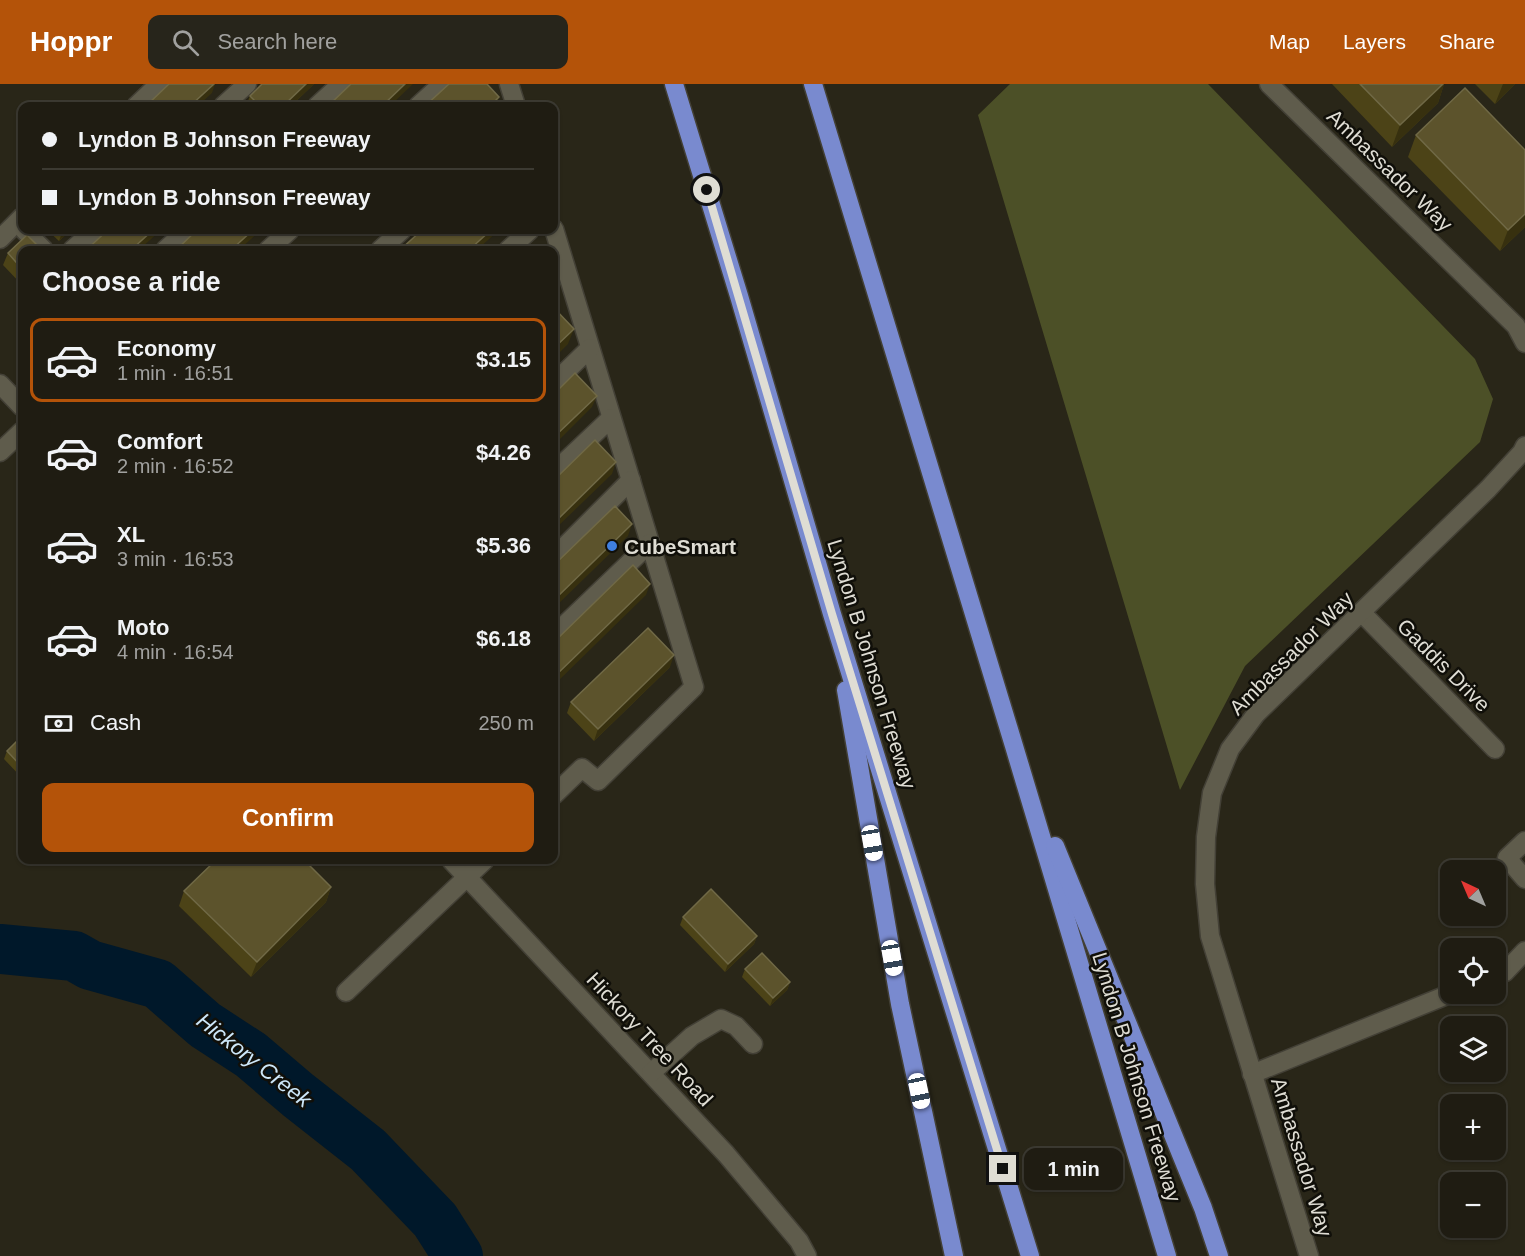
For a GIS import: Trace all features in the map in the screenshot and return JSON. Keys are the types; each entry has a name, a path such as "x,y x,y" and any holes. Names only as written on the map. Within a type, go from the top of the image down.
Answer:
{"highway":[{"name":"Lyndon B Johnson Freeway","path":"674,84 832,614 1030,1256"},
{"name":"Lyndon B Johnson Freeway","path":"813,84 1167,1256"},
{"path":"832,614 900,1004 954,1256"},
{"path":"1014,746 1203,1208 1219,1256"}],"street":[{"path":"140,102 159,84"},
{"path":"227,102 247,84"},
{"path":"321,102 341,84"},
{"path":"422,102 442,84"},
{"path":"509,84 515,102"},
{"name":"Ambassador Way","path":"1269,84 1521,321 1525,343"},
{"path":"0,239 18,227"},
{"path":"30,234 41,246"},
{"path":"76,246 90,234"},
{"path":"169,246 183,234"},
{"path":"272,246 286,234"},
{"path":"384,246 398,234"},
{"path":"512,246 526,234"},
{"path":"556,234 694,687 598,781 582,768 558,791"},
{"path":"558,379 590,348"},
{"path":"0,384 18,403"},
{"path":"558,468 611,418"},
{"path":"0,452 18,435"},
{"name":"Ambassador Way","path":"1309,1256 1210,936 1205,884 1206,837 1212,793 1230,749 1256,714 1488,489 1525,446"},
{"path":"558,552 631,480"},
{"path":"558,631 650,543"},
{"name":"Gaddis Drive","path":"1362,613 1495,748"},
{"path":"1525,841 1507,858 1525,879"},
{"name":"Hickory Tree Road","path":"455,864 726,1154 799,1241 807,1256"},
{"path":"346,992 480,864"},
{"path":"1506,971 1525,951"},
{"path":"1252,1074 1440,998"},
{"path":"651,1073 692,1036 722,1019 736,1026 753,1044"}],"green space":[{"path":"1010,84 1208,84 1475,359 1493,399 1480,442 1245,666 1180,790 978,115"}],"building":[{"path":"169,84 214,84 194,102 150,102"},
{"path":"262,84 306,84 287,102 256,102 250,96"},
{"path":"351,84 405,84 386,102 332,102"},
{"path":"449,84 487,84 499,97 494,102 429,102"},
{"path":"1360,84 1443,84 1400,125"},
{"path":"1465,88 1525,150 1525,214 1508,230 1416,135"},
{"path":"104,234 149,234 135,246 90,246"},
{"path":"193,234 249,234 235,246 180,246"},
{"path":"418,234 487,234 473,246 404,246"},
{"path":"27,235 38,246 18,246 18,264 8,253"},
{"path":"558,312 574,329 558,344"},
{"path":"575,373 597,396 558,433 558,390"},
{"path":"595,440 616,462 558,519 558,476"},
{"path":"615,506 632,524 558,596 558,561"},
{"path":"633,565 650,584 558,673 558,638"},
{"path":"648,628 674,655 598,729 571,702"},
{"path":"18,740 18,763 7,751"},
{"path":"212,864 308,864 331,887 257,962 184,891"},
{"path":"711,889 757,936 728,964 683,917"},
{"path":"762,953 790,982 773,998 745,969"}],"waterway":[{"name":"Hickory Creek","path":"0,949 74,956 90,965 158,984 205,1025 251,1055 368,1150 435,1220 458,1256"}],"place":[{"name":"CubeSmart","path":"612,546"}],"route":[{"path":"707,190 832,614 1003,1169"}]}
